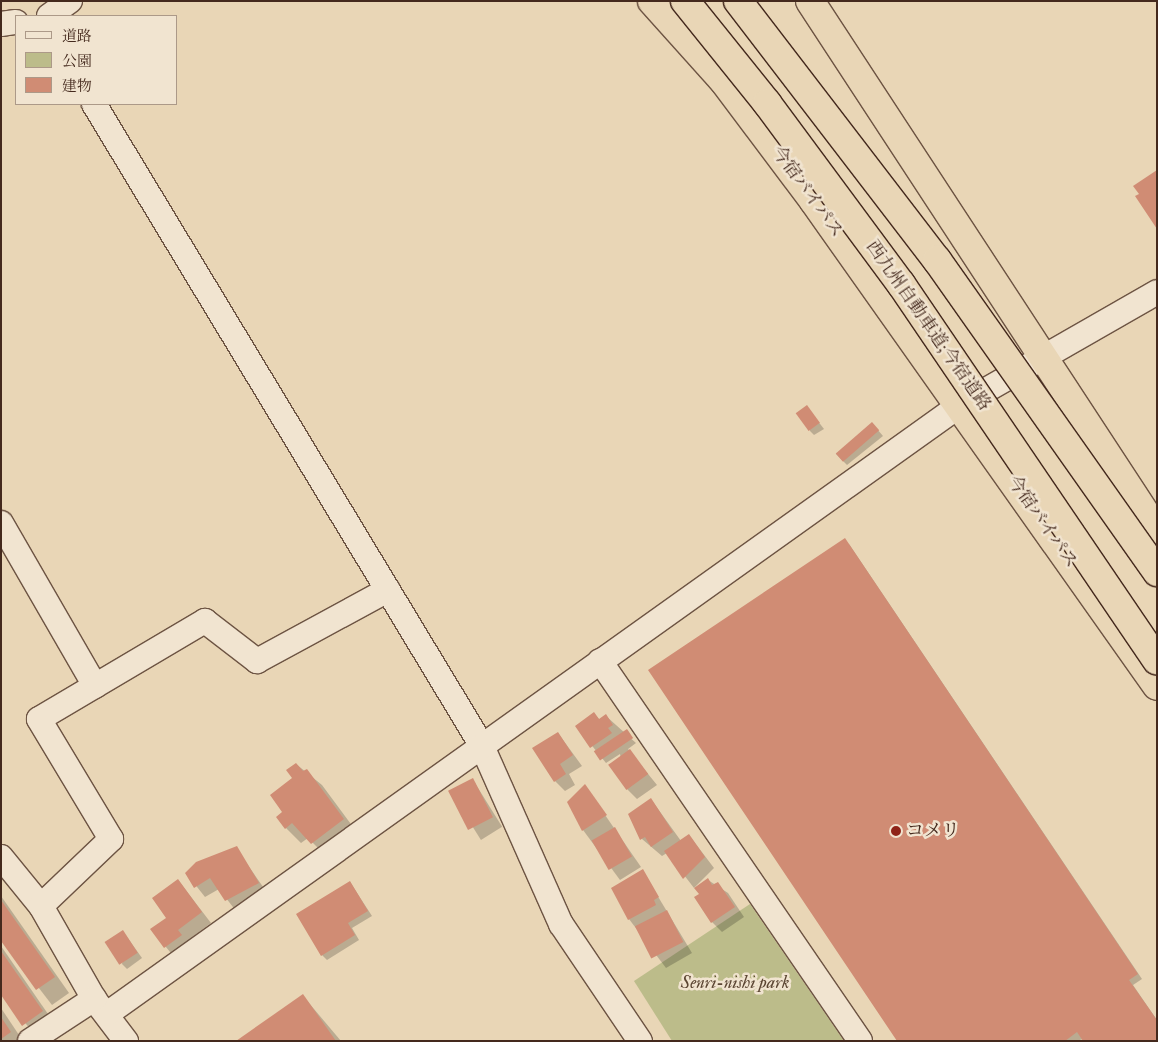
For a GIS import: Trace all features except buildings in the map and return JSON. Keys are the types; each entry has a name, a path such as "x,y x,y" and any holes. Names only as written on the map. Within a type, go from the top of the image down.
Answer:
{"highway":[{"name":"今宿バイパス","path":"652,1 729,88 960,404 1157,686"},
{"name":"西九州自動車道;今宿道路","path":"685,1 767,103 901,284 1157,660"},
{"path":"738,1 937,260 1157,572"},
{"path":"810,1 1040,359 1157,531"}],"street":[{"path":"50,15 70,1"},
{"path":"1,24 15,22"},
{"path":"95,105 482,746 561,924 640,1041"},
{"path":"30,1041 100,1007 482,746 960,404 1157,292"},
{"path":"1,523 95,686"},
{"path":"41,906 111,840 39,719 205,622 256,661 388,590"},
{"path":"600,660 860,1041"},
{"path":"1,858 41,906 100,1007 126,1041"}],"green space":[{"name":"Senri-nishi park","path":"750,904 844,1041 672,1041 634,981"}],"place":[{"name":"コメリ","path":"896,831"}]}
